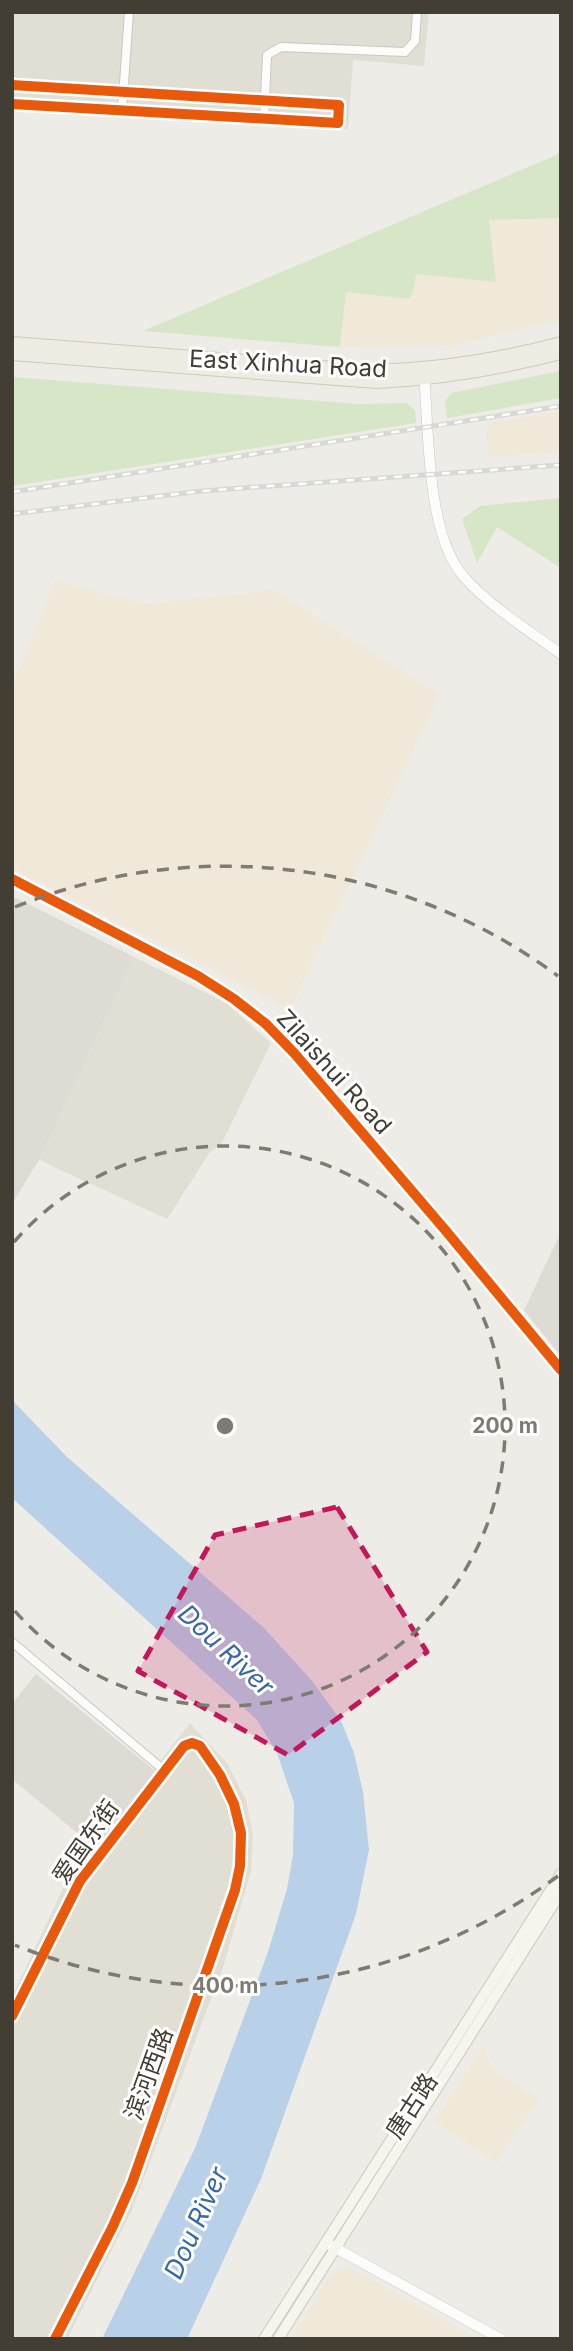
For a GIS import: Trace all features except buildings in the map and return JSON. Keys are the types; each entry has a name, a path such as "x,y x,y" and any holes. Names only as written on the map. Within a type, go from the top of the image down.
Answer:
{"main road":[{"name":"East Xinhua Road","path":"12,343 290,367 424,375 500,369 561,353"},
{"name":"East Xinhua Road","path":"12,354 376,382 424,375 561,343"},
{"name":"唐古路","path":"278,2339 330,2245 561,1874"},
{"name":"唐古路","path":"264,2339 330,2245 561,1892"}],"street":[{"path":"122,111 129,12"},
{"path":"264,119 267,55 281,47 405,52 415,41 417,12"},
{"path":"12,85 339,106 338,123 12,104"},
{"path":"424,375 435,510 448,552 461,575 483,596 561,654"},
{"name":"Zilaishui Road","path":"12,879 198,976 266,1024 295,1054 446,1231 561,1370"},
{"path":"12,1642 165,1771"},
{"name":"爱国东街","path":"12,2016 80,1881 184,1746 192,1743"},
{"name":"滨河西路","path":"55,2339 132,2183 235,1890 241,1833 234,1804 214,1765 200,1746 192,1743"},
{"path":"330,2245 501,2339"}],"highlighted area":[{"path":"337,1507 427,1652 288,1755 138,1671 215,1535"}],"shaded area":[{"path":"12,12 429,12 424,66 353,60 348,129 12,107"},
{"path":"561,218 561,320 450,346 340,347 346,292 409,299 413,293 416,274 495,282 489,220"},
{"path":"561,411 561,452 488,457 487,422"},
{"path":"55,581 144,604 274,590 440,695 290,1009 12,868 12,686"},
{"path":"12,896 134,957 39,1160 12,1204"},
{"path":"134,957 226,1003 271,1043 222,1143 210,1152 167,1219 39,1160"},
{"path":"561,1232 561,1356 524,1310"},
{"path":"36,1674 155,1771 94,1847 12,1779 12,1704"},
{"path":"190,1723 227,1763 246,1800 253,1836 251,1871 224,1964 132,2210 67,2339 12,2339 12,1997 66,1882"},
{"path":"483,2046 492,2069 539,2099 496,2163 434,2122"},
{"path":"350,2268 477,2339 291,2339 329,2278 338,2271"}],"green space":[{"path":"561,153 561,218 489,220 496,282 416,274 413,293 409,299 346,292 340,347 143,331"},
{"path":"561,371 561,398 447,418 445,401 451,393"},
{"path":"12,377 359,404 407,403 415,411 416,423 12,486"},
{"path":"561,498 561,568 497,527 477,563 462,519 480,506"}],"water":[{"name":"Dou River","path":"12,1400 67,1457 264,1628 313,1682 341,1721 354,1753 363,1792 369,1850 356,1914 261,2179 187,2339 102,2339 196,2146 268,1952 287,1889 293,1855 294,1803 277,1753 257,1720 12,1498"}],"railway":[{"path":"12,492 561,406"},
{"path":"12,514 202,491 561,465"}],"cycle path":[{"path":"12,85 339,105 338,123 12,104"},
{"path":"12,879 198,976 266,1024 295,1054 446,1231 561,1370"},
{"path":"12,2016 80,1881 184,1746 192,1743 200,1746 220,1775 234,1804 241,1833 240,1866 235,1890 132,2183 55,2339"}]}
